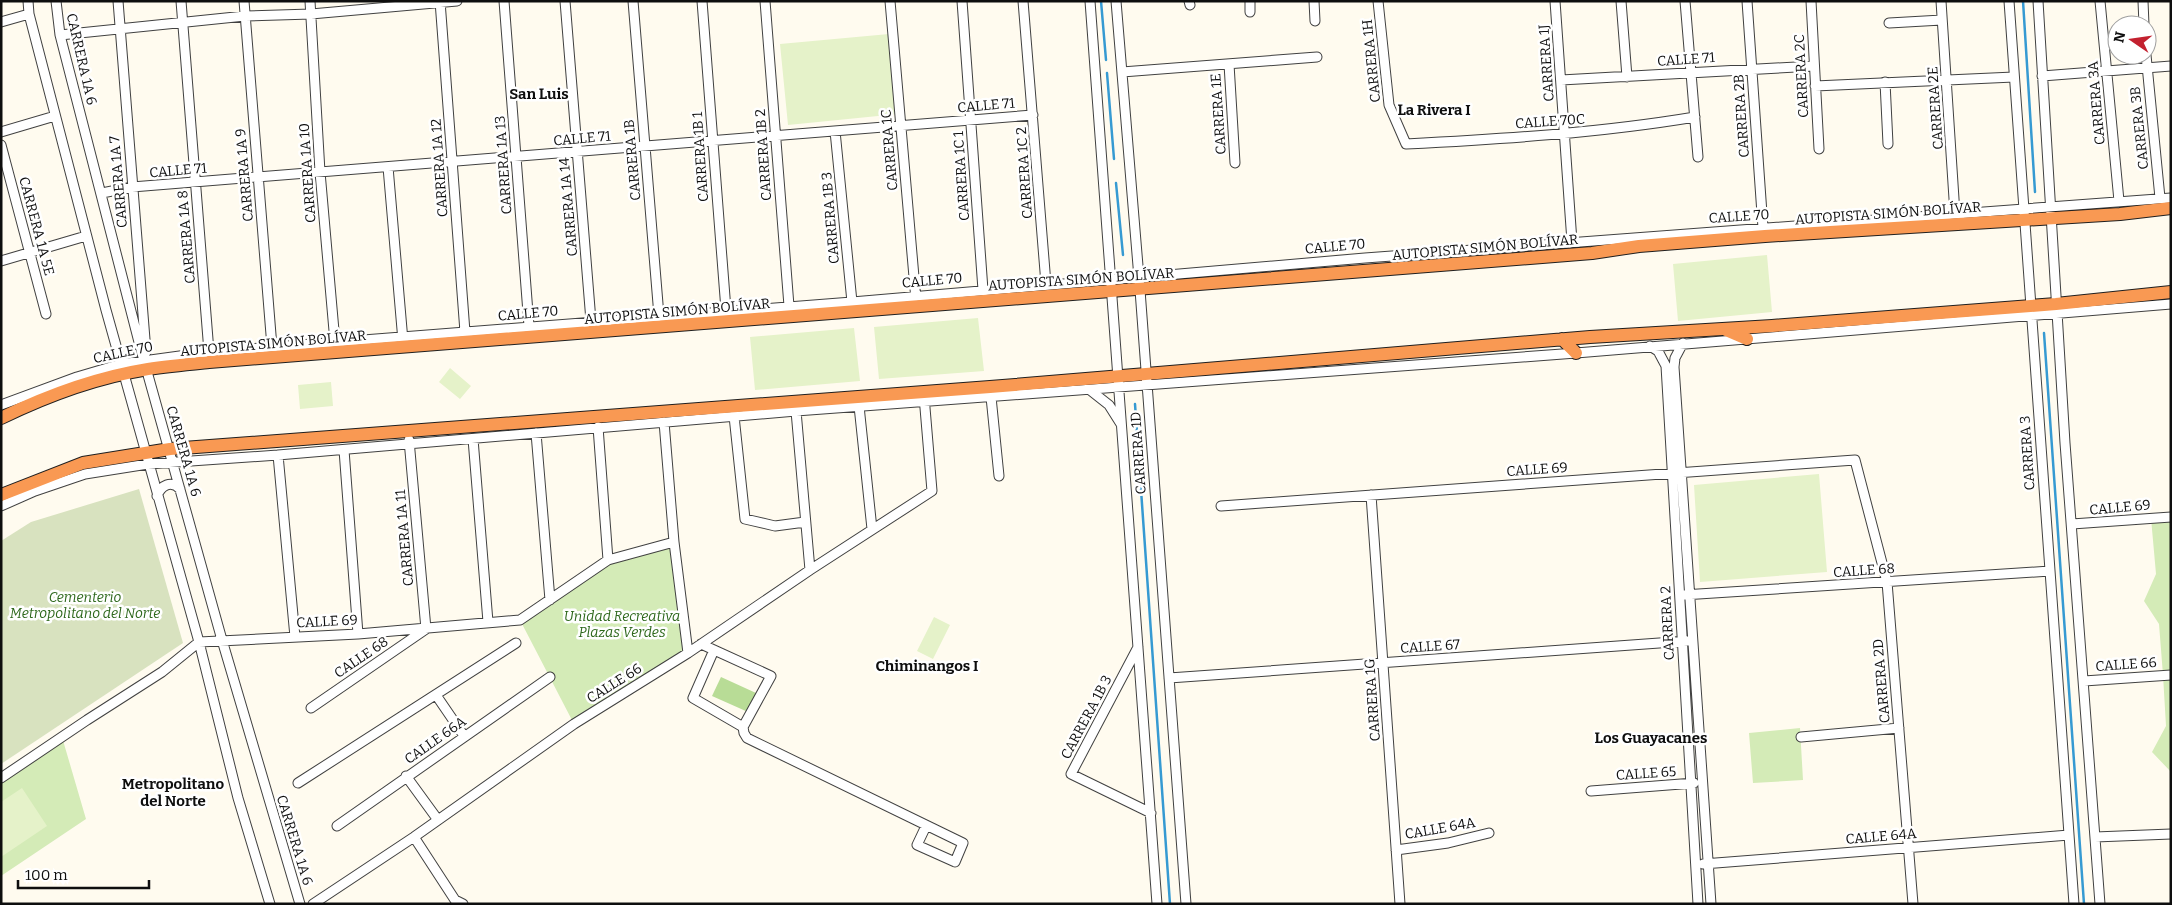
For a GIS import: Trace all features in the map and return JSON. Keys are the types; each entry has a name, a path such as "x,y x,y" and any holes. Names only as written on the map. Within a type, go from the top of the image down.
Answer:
{"highway":[{"name":"AUTOPISTA SIMÓN BOLÍVAR","path":"1,418 9,406 80,387 122,369 145,364 209,362 403,342 916,301 1140,290 1592,253 1639,246 2024,214 2171,208"},
{"path":"1592,253 1639,237"},
{"path":"1,495 33,487 83,464 146,458 170,449 409,438 1188,377 1562,339 2057,309 2171,292"},
{"path":"1724,329 1750,339 1772,326"},
{"path":"1562,339 1578,353 1590,337"}],"street":[{"path":"28,1 29,14 86,236 146,458 199,642 238,798 270,904"},
{"name":"CARRERA 1A 6","path":"56,1 60,34 145,364 222,640 300,904"},
{"name":"CARRERA 1A 7","path":"118,1 146,350 145,364"},
{"name":"CARRERA 1A 8","path":"181,1 209,352"},
{"name":"CARRERA 1A 9","path":"244,1 272,346"},
{"name":"CARRERA 1A 10","path":"310,1 320,172 335,342"},
{"path":"60,34 120,30 245,16 311,14 376,5 457,1"},
{"name":"CARRERA 1A 13","path":"504,1 529,326"},
{"name":"CARRERA 1A 14","path":"565,1 591,321"},
{"name":"CARRERA 1B","path":"633,1 659,316"},
{"name":"CARRERA 1B 1","path":"702,1 726,310"},
{"name":"CARRERA 1B 2","path":"765,1 789,306"},
{"name":"CARRERA 1C","path":"890,1 916,301"},
{"name":"CARRERA 1C 1","path":"962,1 984,290"},
{"name":"CARRERA 1C 2","path":"1023,1 1034,115 1046,284"},
{"name":"CARRERA 1D","path":"1090,1 1157,904"},
{"name":"CARRERA 1D","path":"1116,1 1139,276 1186,904"},
{"path":"1250,1 1250,12"},
{"path":"1314,1 1315,21"},
{"name":"CARRERA 1H","path":"1378,1 1389,105 1406,144"},
{"name":"CARRERA 1J","path":"1555,1 1572,242"},
{"path":"1621,1 1627,77"},
{"path":"1685,1 1698,157"},
{"name":"CARRERA 2B","path":"1747,1 1763,228"},
{"name":"CARRERA 2C","path":"1811,1 1819,149"},
{"name":"CARRERA 2E","path":"1941,1 1955,214"},
{"name":"CARRERA 3","path":"2009,1 2074,904"},
{"path":"2038,1 2057,309 2100,904"},
{"name":"CARRERA 3A","path":"2100,1 2119,201"},
{"path":"2142,1 2143,15"},
{"name":"CARRERA 1A 12","path":"440,2 465,332"},
{"path":"1,22 29,14"},
{"path":"1889,23 1942,20"},
{"path":"1122,72 1318,57"},
{"name":"CARRERA 1E","path":"1229,64 1235,163"},
{"name":"CARRERA 3B","path":"2147,65 2160,198"},
{"name":"CALLE 71","path":"1561,80 1814,66"},
{"path":"2042,76 2171,66"},
{"path":"1815,86 2014,77"},
{"path":"1885,82 1888,144"},
{"name":"CALLE 71","path":"102,193 132,187 1034,115"},
{"path":"1,132 55,116"},
{"name":"CALLE 70C","path":"1406,144 1565,135 1631,128 1695,117"},
{"name":"CARRERA 1B 3","path":"836,131 852,302"},
{"name":"CARRERA 1A 5E","path":"1,145 46,314"},
{"path":"388,167 403,342"},
{"path":"2051,212 2119,201 2171,198"},
{"name":"CALLE 70","path":"145,364 209,352 272,346 335,342 403,342 465,332 726,310 852,302 916,301 984,290 1111,278 1955,214 2024,214"},
{"path":"1,261 86,236"},
{"path":"1218,270 1219,283"},
{"path":"2057,309 2171,304"},
{"path":"1188,377 1578,353 1750,339 2031,310"},
{"name":"CARRERA 2","path":"1684,343 1675,358 1674,367 1679,596 1698,904"},
{"name":"CARRERA 2","path":"1650,346 1658,351 1666,366 1689,595 1711,904"},
{"path":"146,458 173,462 344,450 409,438 473,438 859,406 925,397 991,398 1090,390 1119,382"},
{"path":"1090,390 1109,405 1121,424 1123,434"},
{"name":"CALLE 66","path":"313,904 414,837 574,724 688,653 810,570 932,491 925,397"},
{"path":"991,398 999,476"},
{"path":"859,406 872,529"},
{"path":"796,411 810,570"},
{"path":"734,416 745,519 776,526 805,522"},
{"path":"664,422 674,542 688,653"},
{"path":"598,427 608,560"},
{"path":"536,432 550,600"},
{"name":"CARRERA 1A 11","path":"409,438 426,629"},
{"path":"473,438 488,622"},
{"path":"344,450 358,634"},
{"path":"278,455 296,637"},
{"name":"CALLE 69","path":"1222,506 1855,460"},
{"name":"CARRERA 2D","path":"1855,460 1887,582 1913,904"},
{"path":"157,496 161,488 167,484 174,484 180,489"},
{"path":"1,506 33,487"},
{"name":"CARRERA 1G","path":"1371,495 1400,904"},
{"name":"CALLE 69","path":"2072,524 2171,517"},
{"name":"CALLE 69","path":"199,642 358,634 520,620 608,560 674,542"},
{"name":"CALLE 68","path":"1679,596 2050,571"},
{"name":"CALLE 68","path":"311,708 426,629"},
{"path":"403,630 408,642"},
{"name":"CALLE 67","path":"1169,678 1692,641"},
{"path":"1,778 95,714 162,674 199,642"},
{"path":"298,783 516,643"},
{"path":"701,644 771,676 744,727 744,733 747,738 964,843 955,862 917,845 926,826"},
{"name":"CARRERA 1B 3","path":"1138,647 1071,774 1151,813"},
{"path":"714,650 693,698 744,727"},
{"name":"CARRERA 1B 3","path":"1126,672 1141,679"},
{"name":"CALLE 66","path":"2084,681 2171,675"},
{"name":"CALLE 66A","path":"336,826 550,677"},
{"path":"436,695 464,736"},
{"path":"1801,737 1899,728"},
{"path":"406,776 438,820"},
{"name":"CALLE 65","path":"1591,791 1702,782"},
{"name":"CALLE 64A","path":"1396,850 1448,843 1489,833"},
{"path":"2095,837 2171,834"},
{"name":"CALLE 64A","path":"1696,865 2069,835"},
{"path":"414,837 456,900 463,904"}],"green space":[{"path":"889,34 898,114 788,125 780,44"},
{"path":"1767,255 1772,312 1678,321 1673,264"},
{"path":"978,318 984,371 879,379 874,327"},
{"path":"854,328 860,381 755,390 750,337"},
{"path":"450,368 471,386 460,399 439,382"},
{"path":"331,382 333,406 300,409 298,385"},
{"path":"1819,474 1827,572 1700,582 1694,485"},
{"name":"Cementerio Metropolitano del Norte","path":"139,489 183,643 1,764 1,541 31,522"},
{"path":"2171,517 2171,772 2152,752 2166,726 2159,624 2144,601 2156,574 2151,518"},
{"name":"Unidad Recreativa Plazas Verdes","path":"674,542 688,653 574,724 520,620 608,560"},
{"path":"934,617 950,625 933,659 917,651"},
{"path":"721,677 756,693 748,712 712,696"},
{"path":"1800,728 1803,780 1753,783 1749,733"},
{"path":"62,737 86,819 1,876 1,778"},
{"path":"22,788 47,826 1,857 1,802"}],"waterway":[{"path":"1101,1 1106,60"},
{"path":"2023,1 2035,192"},
{"path":"1107,73 1114,159"},
{"path":"1116,183 1123,255"},
{"path":"2044,333 2084,904"},
{"path":"1135,404 1170,904"}],"district":[{"name":"San Luis","path":"539,94"},
{"name":"La Rivera I","path":"1434,110"},
{"name":"Chiminangos I","path":"927,666"},
{"name":"Los Guayacanes","path":"1651,738"},
{"name":"Metropolitano del Norte","path":"173,792"}]}
